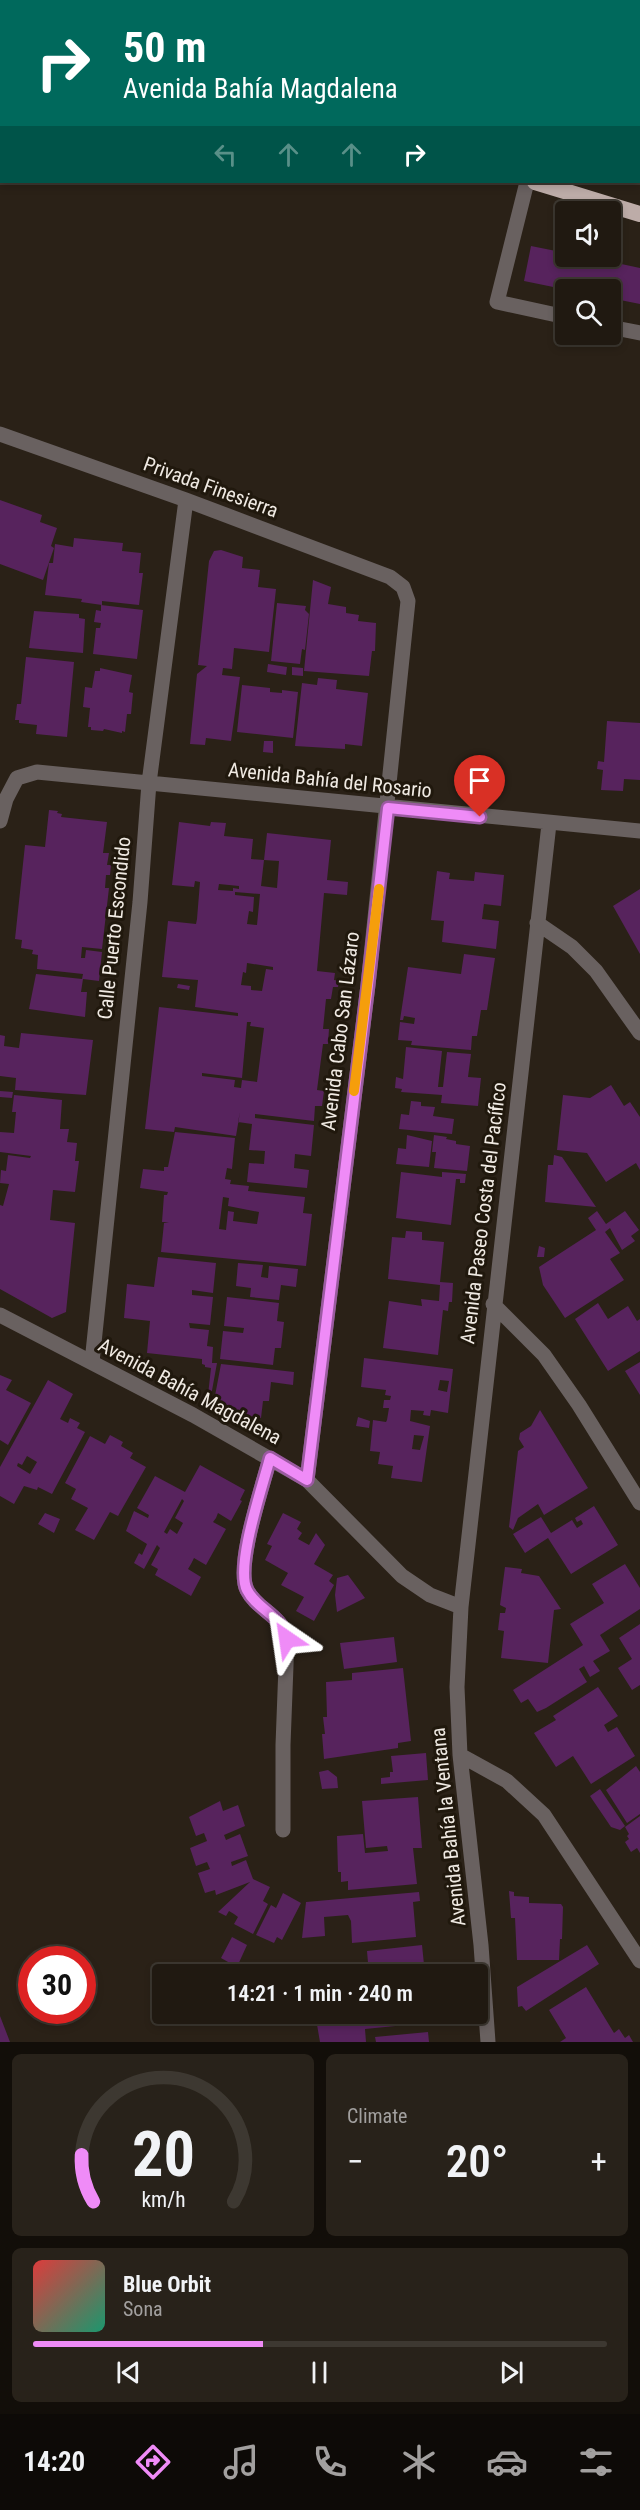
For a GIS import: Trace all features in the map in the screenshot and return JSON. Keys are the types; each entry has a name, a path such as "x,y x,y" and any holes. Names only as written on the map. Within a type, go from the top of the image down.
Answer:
{"highway":[{"path":"538,183 640,214"}],"street":[{"path":"527,183 497,302 555,315"},
{"path":"621,329 640,333"},
{"name":"Privada Finesierra","path":"0,434 186,500 390,577 403,587"},
{"name":"Calle Puerto Escondido","path":"92,1362 140,902 149,783 186,500"},
{"name":"Avenida Cabo San Lázaro","path":"307,1480 388,808 408,602 403,587"},
{"name":"Avenida Bahía del Rosario","path":"0,821 6,799 17,778 37,772 549,824 640,831"},
{"name":"Avenida Paseo Costa del Pacífico","path":"460,1607 549,824"},
{"path":"537,923 572,947 596,971 640,1034"},
{"path":"493,1304 544,1355 579,1405 640,1503"},
{"name":"Avenida Bahía Magdalena","path":"0,1316 92,1362 307,1480 402,1576 430,1594 460,1607"},
{"path":"270,1458 248,1539 244,1573 246,1588 253,1599 285,1628 287,1639 283,1830"},
{"name":"Avenida Bahía la Ventana","path":"460,1607 457,1687 460,1755 481,1945 488,2042"},
{"path":"460,1755 507,1781 544,1815 640,1960"}],"building":[{"path":"531,246 555,251 555,267 621,267 621,264 640,268 640,304 621,300 621,279 555,279 555,287 524,281"},
{"path":"0,500 42,515 40,522 57,528 51,546 54,548 43,580 0,564"},
{"path":"74,538 123,543 122,551 141,553 139,573 143,573 139,605 102,601 102,605 81,602 82,599 45,595 49,563 53,563 55,544 73,547"},
{"path":"221,550 243,557 242,568 260,570 258,587 276,589 269,652 234,648 232,669 223,668 222,675 240,677 231,741 206,738 205,745 190,744 197,674 207,666 198,665 209,561 214,551"},
{"path":"313,580 331,587 328,604 346,607 346,613 359,615 358,621 376,623 375,651 372,651 369,676 304,671"},
{"path":"277,603 306,606 305,610 309,614 305,650 302,649 300,664 271,661"},
{"path":"101,605 143,610 137,659 93,654 96,628 100,628 101,623 94,622 96,610 101,611"},
{"path":"34,611 79,614 79,618 85,619 83,653 29,648"},
{"path":"26,657 74,662 67,737 36,734 37,725 19,723 19,720 15,720 17,704 21,704"},
{"path":"268,664 287,667 286,675 267,672"},
{"path":"292,667 303,668 303,676 292,675"},
{"path":"100,668 132,675 129,692 133,693 131,714 127,714 125,732 91,730 91,727 88,727 90,708 83,707 85,687 92,688 95,671 100,671"},
{"path":"318,678 337,680 336,689 368,693 362,746 345,744 345,749 295,746 302,683 317,685"},
{"path":"242,685 270,688 270,692 282,693 282,690 298,692 293,738 237,732"},
{"path":"607,721 640,723 640,780 624,779 623,791 601,790 603,770 597,769 598,761 604,762"},
{"path":"264,741 273,741 273,753 263,752"},
{"path":"49,810 58,811 57,813 62,814 61,817 107,822 103,853 109,853 107,865 111,865 110,875 106,875 105,888 109,888 102,949 82,947 81,958 85,958 86,950 102,952 99,981 83,979 81,992 87,992 85,1017 29,1009 36,974 82,979 83,974 37,969 38,955 32,954 33,950 21,948 22,940 15,939 25,845 45,847"},
{"path":"179,822 210,826 211,822 226,823 224,836 253,839 251,859 264,860 267,833 331,840 327,880 348,882 347,895 324,893 317,971 335,973 334,980 339,981 338,987 333,987 331,999 326,999 323,1029 329,1029 328,1044 323,1044 317,1090 324,1091 322,1106 315,1106 314,1121 255,1114 255,1118 314,1125 311,1156 295,1154 294,1168 309,1170 307,1188 247,1182 249,1163 264,1164 265,1151 249,1150 252,1124 238,1122 236,1136 175,1127 174,1132 145,1129 159,1007 238,1016 238,1013 195,1007 198,980 162,977 168,921 196,924 197,919 200,882 195,881 194,887 172,885","holes":["264,860 279,861 277,888 261,886","219,884 239,886 239,889 233,888 233,891 218,890","235,892 260,894 257,925 247,924 249,911 253,912 254,897 235,895","247,963 273,967 273,970 266,969 262,991 251,990 251,986 241,985 243,972 246,973","247,1022 251,1022 250,1026 264,1028 257,1082 242,1080 241,1088 234,1087 235,1080 202,1076 202,1073 242,1078"]},
{"path":"437,871 450,873 449,879 474,881 475,872 504,875 501,906 484,904 482,919 499,921 496,949 442,942 444,921 431,920"},
{"path":"640,889 640,954 613,906"},
{"path":"464,954 495,958 487,1010 481,1010 477,1036 472,1036 471,1050 411,1045 412,1041 398,1040 400,1022 414,1024 415,1018 404,1016 403,1020 400,1020 408,967 461,974"},
{"path":"178,984 190,986 189,990 177,988"},
{"path":"21,1033 93,1040 86,1095 15,1090 16,1078 0,1076 0,1035 5,1036 4,1046 19,1048"},
{"path":"406,1047 442,1051 438,1087 443,1087 447,1052 471,1054 468,1077 481,1078 478,1106 441,1103 442,1095 401,1092 402,1089 395,1088 396,1077 403,1079"},
{"path":"611,1085 624,1106 630,1102 640,1117 640,1170 636,1163 606,1182 587,1153 557,1150 563,1095 590,1098"},
{"path":"0,1091 13,1092 12,1098 0,1097"},
{"path":"14,1095 62,1100 60,1129 69,1129 67,1142 77,1143 75,1161 79,1161 75,1192 53,1190 50,1220 75,1223 66,1312 52,1318 0,1289 0,1205 3,1206 9,1184 0,1183 1,1170 6,1171 8,1155 30,1158 31,1156 0,1152 0,1132 14,1133 16,1112 12,1112"},
{"path":"411,1101 421,1102 421,1106 435,1107 433,1116 454,1119 452,1134 399,1129 401,1114 409,1115"},
{"path":"175,1132 235,1138 232,1169 227,1168 225,1179 231,1180 230,1184 249,1186 248,1191 305,1197 303,1213 312,1214 306,1266 161,1252 164,1223 169,1222 162,1222 164,1195 168,1192 140,1188 143,1169 164,1171 164,1167 168,1167","holes":["223,1197 229,1198 228,1206 259,1212 257,1224 233,1221 234,1212 228,1211 226,1230 219,1229"]},
{"path":"407,1135 432,1141 429,1167 396,1164 398,1148 406,1149"},
{"path":"434,1135 447,1137 446,1139 456,1141 456,1144 470,1146 467,1171 434,1168 436,1152 432,1152"},
{"path":"554,1155 562,1157 596,1207 545,1202 548,1165 553,1165"},
{"path":"401,1172 442,1177 442,1172 466,1174 465,1183 460,1183 460,1179 456,1179 451,1225 396,1218"},
{"path":"597,1211 606,1224 625,1211 639,1230 631,1236 635,1241 622,1250 610,1228 605,1232 620,1253 610,1259 624,1280 565,1318 543,1285 539,1267 596,1230 588,1218"},
{"path":"406,1231 422,1232 422,1240 444,1242 440,1282 453,1283 452,1302 449,1302 448,1311 443,1310 438,1355 383,1348 389,1301 422,1306 421,1299 439,1301 440,1285 388,1279 392,1237 405,1238"},
{"path":"539,1246 545,1248 544,1257 537,1257"},
{"path":"158,1257 216,1263 213,1293 192,1290 192,1295 213,1297 210,1325 189,1323 190,1328 209,1330 207,1346 213,1347 212,1363 217,1363 211,1396 208,1395 211,1368 202,1364 202,1359 147,1353 150,1321 124,1318 127,1284 154,1287"},
{"path":"238,1263 263,1265 261,1277 268,1278 269,1266 298,1269 296,1287 281,1285 279,1300 250,1297 251,1288 236,1286"},
{"path":"227,1297 279,1303 277,1321 284,1322 281,1348 275,1348 273,1365 220,1359 223,1331 243,1333 244,1328 224,1326"},
{"path":"598,1303 608,1319 628,1306 637,1321 640,1319 640,1351 608,1371 575,1319"},
{"path":"364,1358 453,1369 448,1413 431,1410 430,1416 423,1415 424,1411 411,1410 410,1421 430,1426 422,1482 391,1478 393,1466 378,1464 380,1452 370,1451 373,1420 386,1422 389,1408 383,1408 384,1400 390,1400 391,1396 385,1395 386,1390 361,1387","holes":["440,1380 449,1381 447,1392 438,1390","414,1435 424,1436 420,1450 412,1449"]},
{"path":"640,1362 640,1395 625,1371"},
{"path":"221,1364 294,1372 293,1385 271,1382 269,1401 263,1401 261,1418 240,1415 214,1401"},
{"path":"0,1375 12,1380 6,1390 31,1403 8,1445 0,1440"},
{"path":"48,1380 73,1394 60,1419 68,1423 70,1418 80,1423 77,1428 85,1432 52,1494 38,1487 37,1490 24,1486 14,1504 0,1496 0,1467","holes":["27,1456 37,1462 30,1474 17,1466 18,1463 22,1465"]},
{"path":"540,1410 588,1488 544,1515 538,1504 518,1518 513,1530 509,1527 518,1451 524,1447 519,1439 520,1433 531,1426"},
{"path":"358,1417 370,1421 369,1428 356,1426"},
{"path":"110,1435 123,1442 121,1446 133,1453 130,1458 146,1467 118,1516 110,1512 94,1540 75,1530 88,1508 71,1499 76,1489 65,1483 90,1436 105,1444"},
{"path":"200,1465 245,1490 231,1521 218,1513 213,1522 226,1529 206,1565 194,1558 188,1569 201,1577 191,1596 155,1575 158,1569 151,1565 160,1548 157,1545 144,1569 134,1563 139,1553 142,1555 147,1544 126,1531 134,1511 148,1518 149,1515 137,1508 155,1476 185,1492","holes":["182,1499 184,1501 175,1518 183,1523 177,1534 170,1529 167,1534 164,1532"]},
{"path":"594,1506 618,1545 571,1574 548,1538 525,1553 513,1534 541,1517 551,1533 572,1520 577,1528 583,1524 581,1520 577,1522 575,1518"},
{"path":"45,1513 60,1519 54,1533 38,1524"},
{"path":"283,1513 301,1522 297,1529 302,1533 298,1539 309,1545 316,1533 325,1545 314,1564 333,1575 329,1581 334,1585 314,1621 296,1611 304,1597 281,1585 288,1573 265,1560 272,1546 267,1544"},
{"path":"625,1564 640,1588 640,1609 600,1635 610,1651 593,1661 600,1671 590,1677 584,1666 579,1669 587,1682 537,1712 528,1699 521,1703 513,1690 583,1645 570,1624 604,1603 592,1584"},
{"path":"505,1567 522,1569 521,1573 539,1576 561,1609 554,1610 548,1663 501,1658 504,1631 498,1630 500,1613 505,1613 506,1608 500,1605"},
{"path":"348,1575 365,1598 337,1612 335,1595 337,1578"},
{"path":"640,1624 640,1685 632,1690 618,1668 632,1659 619,1638"},
{"path":"394,1637 397,1662 344,1669 340,1643"},
{"path":"403,1668 411,1741 398,1743 398,1748 324,1759 322,1734 325,1734 323,1717 327,1717 326,1682 352,1680 352,1673"},
{"path":"598,1687 618,1716 604,1725 608,1732 617,1727 635,1756 591,1784 573,1756 556,1767 534,1733 556,1720 553,1716"},
{"path":"426,1753 428,1780 381,1784 381,1778 390,1777 390,1772 393,1772 391,1756"},
{"path":"636,1766 640,1772 640,1814 627,1823 606,1790"},
{"path":"328,1770 337,1777 338,1788 322,1789 319,1772"},
{"path":"600,1789 625,1826 620,1830 611,1827 590,1796"},
{"path":"418,1797 422,1848 413,1848 417,1884 348,1890 348,1881 341,1882 341,1872 338,1872 337,1836 363,1834 365,1853 388,1851 387,1846 366,1848 362,1801"},
{"path":"220,1801 223,1811 238,1805 245,1826 224,1835 226,1840 240,1834 248,1856 231,1862 232,1866 246,1860 253,1879 270,1887 263,1901 268,1904 253,1934 234,1924 238,1917 234,1914 229,1911 226,1916 218,1912 250,1882 216,1895 215,1890 205,1893 198,1873 210,1869 207,1862 196,1866 190,1848 207,1841 204,1833 196,1836 189,1817"},
{"path":"640,1816 640,1853 637,1848 631,1852 625,1842 629,1839 627,1836 629,1834 625,1827"},
{"path":"509,1891 514,1892 514,1896 529,1897 529,1903 561,1904 563,1907 562,1939 560,1939 559,1960 517,1960 515,1918 511,1918"},
{"path":"419,1892 420,1901 413,1902 416,1937 352,1943 351,1921 348,1915 324,1917 325,1936 302,1938 306,1902"},
{"path":"283,1893 301,1903 282,1940 277,1937 274,1943 256,1935 271,1905 276,1908"},
{"path":"232,1937 247,1945 238,1964 232,1964 221,1958"},
{"path":"422,1945 424,1964 368,1964 367,1951"},
{"path":"587,1945 599,1964 526,2011 522,2006 518,2007 517,1987"},
{"path":"586,1987 614,2033 619,2029 625,2038 629,2035 633,2042 560,2042 566,2038 549,2010"},
{"path":"0,2016 10,2042 0,2042"},
{"path":"317,2024 416,2024 365,2029 366,2042 320,2042"},
{"path":"428,2032 429,2042 376,2042 375,2037"}],"slow traffic":[{"path":"354,1091 379,889"}],"route":[{"path":"287,1639 285,1628 253,1599 246,1588 244,1573 248,1539 270,1458 307,1480 388,808 480,817"}]}
